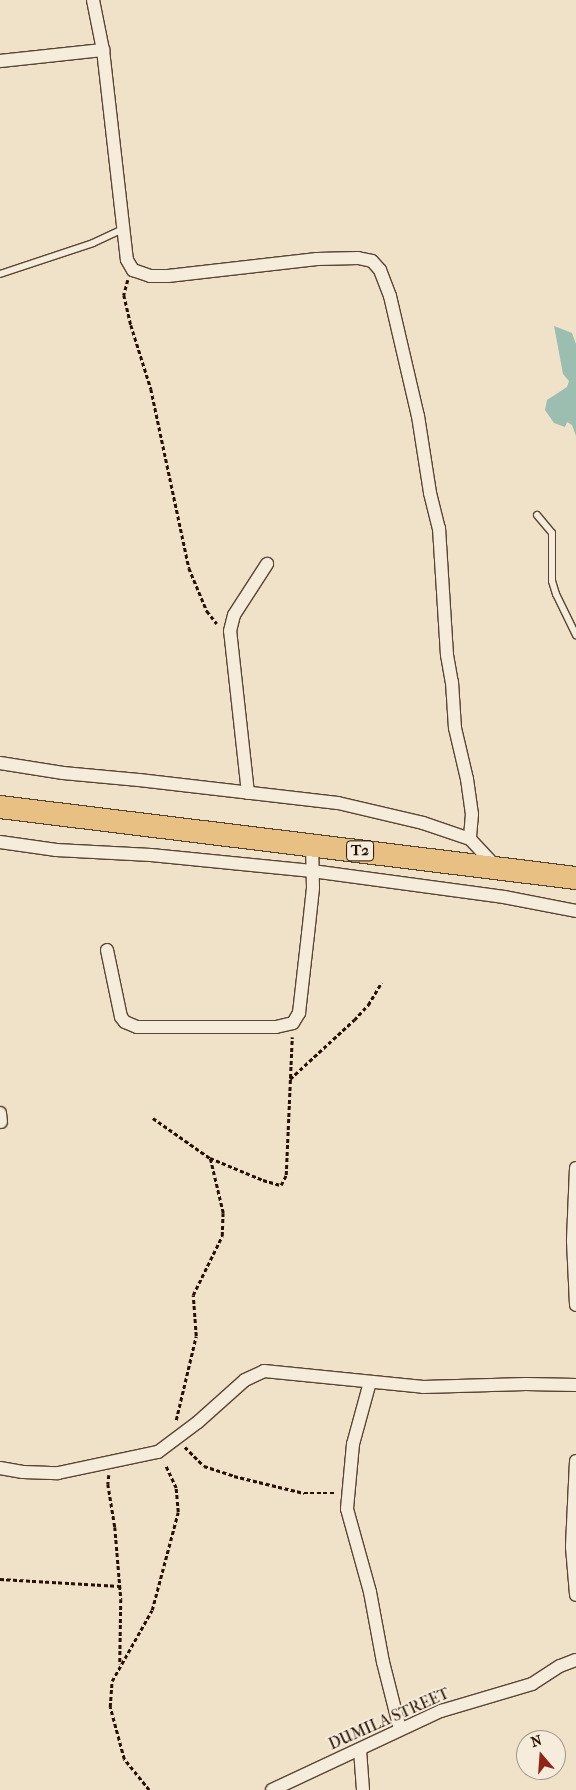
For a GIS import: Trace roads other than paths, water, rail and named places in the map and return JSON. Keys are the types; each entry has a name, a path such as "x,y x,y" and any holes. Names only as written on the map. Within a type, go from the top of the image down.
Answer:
{"highway":[{"name":"T2","path":"0,807 576,878"}],"street":[{"path":"94,0 103,50 127,260 133,270 150,276 168,276 317,259 358,258 372,262 380,270 390,296 418,416 430,493 439,528 447,655 452,682 455,728 467,779 472,814 470,839"},
{"path":"0,60 103,50"},
{"path":"248,793 230,631 234,615 267,564"},
{"path":"0,763 64,773 338,803 423,823 470,839 498,868"},
{"path":"0,842 56,850 151,855 312,871 504,897 576,911"},
{"path":"107,950 122,1017 125,1022 136,1027 276,1027 293,1023 299,1013 313,888 312,844"},
{"path":"576,1168 573,1241 576,1306"},
{"path":"0,1468 23,1472 58,1473 158,1452 175,1440 245,1380 264,1371 423,1387 526,1384 576,1385"},
{"path":"370,1382 353,1444 347,1494 349,1525 370,1592 383,1662 400,1729"},
{"path":"576,1461 572,1547 576,1595"},
{"name":"DUMILA STREET","path":"272,1790 448,1708 532,1684 560,1666 576,1660"},
{"path":"360,1750 363,1790"}],"lane":[{"path":"0,274 84,246 124,229"},
{"path":"538,515 552,532 552,581 556,594 576,635"}]}
